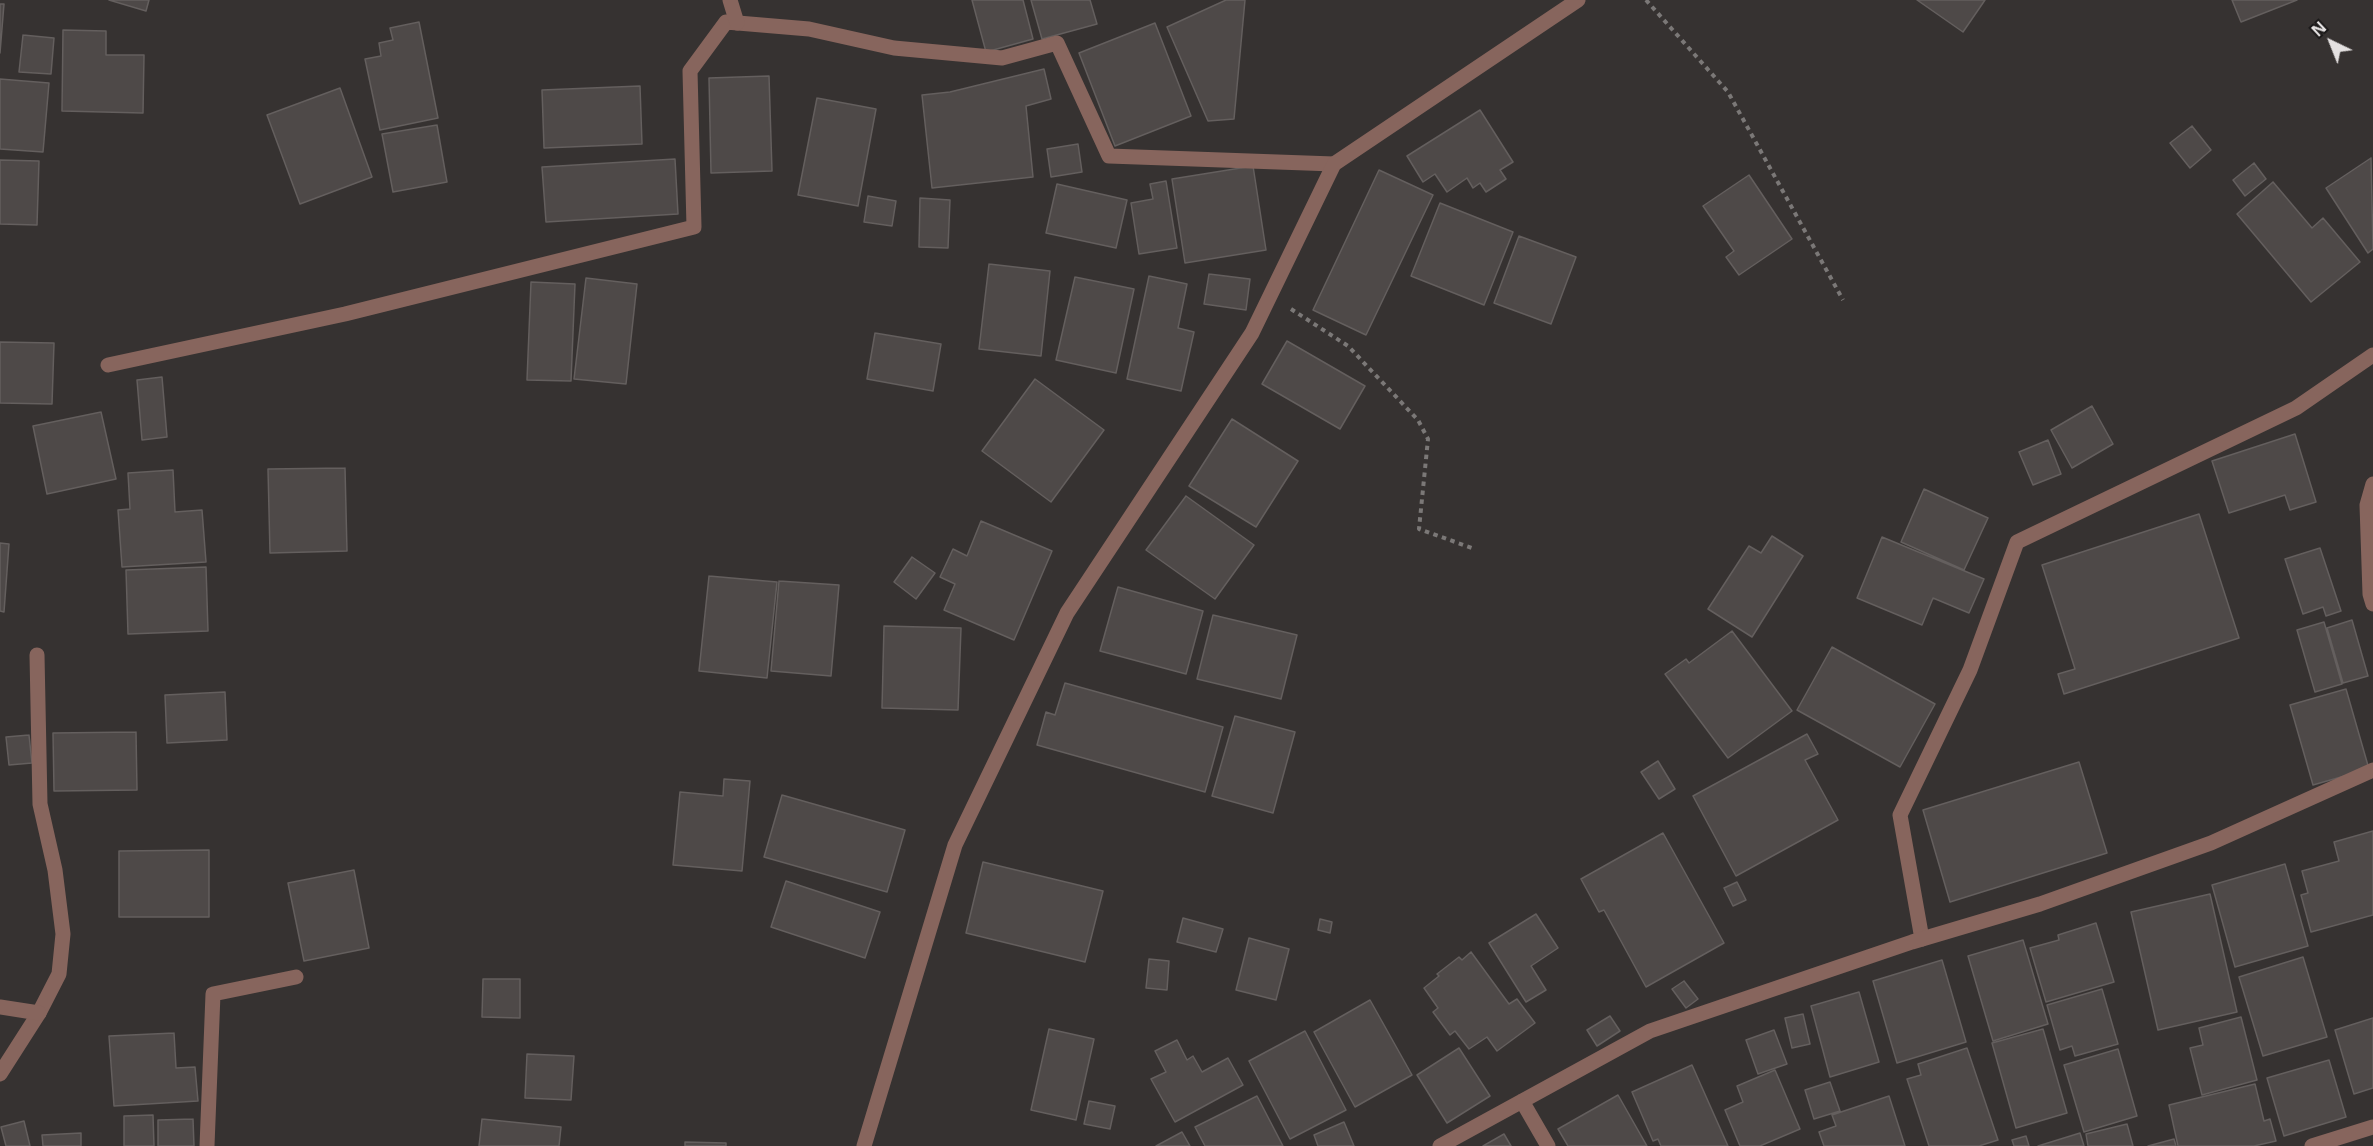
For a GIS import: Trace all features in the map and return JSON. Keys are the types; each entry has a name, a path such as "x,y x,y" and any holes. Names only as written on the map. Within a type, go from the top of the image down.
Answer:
{"street":[{"path":"730,0 736,23"},
{"path":"864,1146 955,845 1068,613 1252,333 1334,164 1578,0"},
{"path":"108,365 345,314 694,227 690,71 726,22 809,29 894,48 1002,58 1057,43 1109,156 1334,164"},
{"path":"1922,939 1900,815 1970,670 2017,542 2296,408 2373,355"},
{"path":"2373,484 2367,505 2370,594 2373,604"},
{"path":"0,1074 39,1013 59,974 63,934 55,870 40,804 37,655"},
{"path":"1440,1146 1650,1031 1922,939 2040,904 2211,843 2373,770"},
{"path":"207,1146 213,994 296,977"},
{"path":"0,1007 39,1013"},
{"path":"1522,1101 1548,1146"},
{"path":"2312,1146 2373,1127"}],"path":[{"path":"1646,0 1728,92 1843,300"},
{"path":"1270,296 1348,346 1418,420 1428,439 1419,530 1472,548"}],"building":[{"path":"109,0 149,0 146,11"},
{"path":"972,0 1023,0 1033,39 986,52"},
{"path":"1031,0 1090,0 1097,24 1042,39"},
{"path":"1226,0 1245,0 1234,119 1208,121 1167,27"},
{"path":"1917,0 1985,0 1963,32"},
{"path":"2232,0 2297,0 2241,22"},
{"path":"0,4 4,4 0,53"},
{"path":"419,22 438,118 380,130 365,59 381,56 379,43 393,40 390,28"},
{"path":"1155,23 1191,116 1115,146 1079,53"},
{"path":"63,30 106,31 106,55 144,55 143,113 62,111"},
{"path":"23,35 54,38 51,74 19,72"},
{"path":"1044,69 1051,99 1026,106 1033,177 932,188 922,95 950,92"},
{"path":"769,76 772,171 711,173 709,78"},
{"path":"0,79 49,83 43,152 0,149"},
{"path":"640,86 642,144 544,148 542,90"},
{"path":"340,88 372,177 300,204 267,115"},
{"path":"817,98 876,109 858,206 798,195"},
{"path":"1480,110 1513,162 1500,170 1506,179 1486,192 1480,183 1473,188 1467,178 1447,192 1435,174 1423,182 1407,156"},
{"path":"437,125 447,182 393,192 382,134"},
{"path":"2192,126 2211,150 2190,168 2170,143"},
{"path":"1078,144 1082,172 1051,177 1047,149"},
{"path":"2371,158 2373,249 2368,253 2326,188"},
{"path":"675,159 678,214 546,222 542,167"},
{"path":"0,160 39,161 37,225 0,224"},
{"path":"2254,163 2266,179 2245,196 2233,180"},
{"path":"1253,166 1266,250 1185,263 1172,179"},
{"path":"1379,170 1433,195 1366,335 1313,310"},
{"path":"1749,175 1792,239 1739,275 1726,257 1734,251 1703,206"},
{"path":"1166,181 1177,248 1139,254 1131,203 1153,199 1150,184"},
{"path":"2273,182 2312,228 2323,218 2360,262 2311,302 2237,214"},
{"path":"1057,184 1127,200 1116,248 1046,233"},
{"path":"868,196 896,201 892,226 864,222"},
{"path":"920,198 950,200 948,248 919,247"},
{"path":"1440,203 1513,232 1484,305 1411,276"},
{"path":"1519,236 1576,257 1551,324 1494,303"},
{"path":"989,264 1050,271 1041,356 979,349"},
{"path":"1209,274 1250,279 1246,310 1204,304"},
{"path":"1149,276 1187,284 1178,328 1194,332 1181,391 1127,379"},
{"path":"1075,277 1134,289 1116,373 1056,360"},
{"path":"586,278 637,284 626,384 574,379"},
{"path":"531,282 575,284 571,381 527,380"},
{"path":"875,333 941,344 933,391 867,379"},
{"path":"1287,341 1365,386 1340,429 1262,384"},
{"path":"0,342 54,343 52,404 0,403"},
{"path":"162,377 167,437 142,440 137,380"},
{"path":"1035,379 1104,430 1051,502 982,451"},
{"path":"2092,406 2113,444 2072,468 2051,430"},
{"path":"101,412 116,479 47,494 33,426"},
{"path":"1232,419 1298,461 1256,527 1189,486"},
{"path":"2295,434 2316,502 2290,510 2285,495 2229,513 2212,461"},
{"path":"2048,440 2061,474 2033,485 2019,452"},
{"path":"345,468 347,551 270,553 268,469"},
{"path":"173,470 175,512 202,510 206,562 122,567 118,510 130,509 128,473"},
{"path":"1924,489 1988,518 1964,570 1901,542"},
{"path":"1186,496 1254,545 1215,599 1146,550"},
{"path":"2199,514 2239,638 2064,694 2058,674 2075,669 2042,565"},
{"path":"981,521 1052,551 1014,640 944,610 955,584 940,577 953,549 967,556"},
{"path":"1772,536 1803,556 1752,637 1708,609 1749,546 1761,553"},
{"path":"1882,537 1984,579 1969,613 1933,598 1922,625 1857,598"},
{"path":"0,543 9,544 4,612 0,611"},
{"path":"2320,548 2341,611 2326,616 2323,607 2303,614 2285,559"},
{"path":"912,557 935,573 916,599 894,582"},
{"path":"206,567 208,631 128,634 126,570"},
{"path":"709,576 777,582 767,678 699,671"},
{"path":"779,581 839,585 831,676 771,671"},
{"path":"1118,587 1203,611 1186,674 1100,651"},
{"path":"1213,615 1297,635 1281,699 1197,679"},
{"path":"2352,620 2368,676 2343,683 2327,628"},
{"path":"2324,622 2342,684 2315,692 2297,630"},
{"path":"884,626 961,628 958,710 882,708"},
{"path":"1732,631 1792,711 1728,758 1665,674 1686,659 1689,663"},
{"path":"1832,647 1935,704 1900,767 1797,710"},
{"path":"1065,683 1223,727 1205,792 1037,745 1046,712 1055,715"},
{"path":"2346,689 2369,769 2313,785 2290,705"},
{"path":"225,692 227,740 167,743 165,695"},
{"path":"1235,716 1295,732 1273,813 1212,796"},
{"path":"136,732 137,790 54,791 53,733"},
{"path":"1807,734 1818,754 1805,760 1838,820 1736,876 1693,796"},
{"path":"29,735 32,763 9,765 6,737"},
{"path":"1658,761 1675,789 1659,799 1641,772"},
{"path":"2079,762 2107,853 1950,902 1923,810"},
{"path":"724,779 750,781 742,871 673,865 680,792 723,796"},
{"path":"782,795 905,830 887,892 764,857"},
{"path":"2373,831 2373,915 2311,932 2301,895 2308,893 2302,871 2339,861 2334,842"},
{"path":"1663,833 1724,943 1646,987 1604,910 1599,912 1581,879"},
{"path":"209,850 209,917 119,917 119,851"},
{"path":"983,862 1103,891 1085,962 966,933"},
{"path":"2285,864 2308,946 2235,967 2212,885"},
{"path":"354,870 369,948 304,961 288,883"},
{"path":"786,881 880,912 865,958 771,927"},
{"path":"1737,882 1746,900 1733,906 1724,888"},
{"path":"2210,894 2237,1012 2158,1030 2131,912"},
{"path":"1536,914 1558,948 1531,966 1546,990 1526,1002 1489,943"},
{"path":"1183,918 1223,929 1216,952 1177,942"},
{"path":"1320,919 1332,922 1330,933 1318,930"},
{"path":"2096,923 2114,982 2046,1002 2030,948 2059,940 2058,935"},
{"path":"1249,938 1289,949 1276,1000 1236,990"},
{"path":"2023,940 2048,1024 1993,1041 1968,956"},
{"path":"1471,952 1509,1004 1517,999 1535,1023 1497,1051 1487,1037 1469,1049 1455,1031 1450,1035 1433,1012 1438,1008 1424,988 1439,976 1437,974 1459,957 1462,960"},
{"path":"2303,957 2327,1037 2263,1056 2239,977"},
{"path":"1149,959 1169,961 1167,990 1146,988"},
{"path":"1942,960 1966,1042 1897,1063 1873,981"},
{"path":"483,979 520,979 520,1018 482,1017"},
{"path":"1684,981 1698,999 1686,1008 1672,989"},
{"path":"2102,989 2118,1044 2075,1056 2072,1046 2060,1050 2047,1005"},
{"path":"1859,992 1879,1062 1830,1077 1811,1006"},
{"path":"1370,1000 1412,1075 1355,1107 1314,1032"},
{"path":"1803,1014 1810,1044 1792,1048 1785,1018"},
{"path":"1610,1016 1620,1031 1597,1046 1587,1030"},
{"path":"2241,1017 2257,1080 2202,1095 2190,1048 2203,1045 2199,1028"},
{"path":"2373,1018 2373,1088 2354,1094 2335,1030"},
{"path":"1049,1029 1094,1039 1076,1120 1031,1110"},
{"path":"2043,1029 2067,1113 2016,1128 1992,1043"},
{"path":"1774,1030 1787,1064 1758,1074 1746,1040"},
{"path":"1305,1031 1346,1110 1290,1139 1249,1061"},
{"path":"174,1033 176,1068 195,1067 198,1101 114,1106 109,1036"},
{"path":"1177,1040 1187,1060 1193,1056 1202,1072 1228,1058 1243,1085 1175,1122 1151,1079 1166,1072 1155,1051"},
{"path":"1459,1048 1490,1096 1447,1123 1417,1075"},
{"path":"1967,1048 1998,1140 1979,1146 1929,1146 1907,1079 1921,1075 1918,1064"},
{"path":"2118,1049 2137,1116 2084,1132 2064,1065"},
{"path":"527,1054 574,1056 571,1100 525,1098"},
{"path":"2329,1060 2346,1117 2284,1136 2267,1078"},
{"path":"1692,1065 1728,1146 1661,1146 1658,1139 1653,1141 1632,1092"},
{"path":"1775,1070 1800,1129 1760,1146 1740,1146 1725,1110 1743,1102 1737,1086"},
{"path":"1830,1082 1840,1111 1814,1119 1805,1090"},
{"path":"2255,1084 2264,1121 2270,1119 2276,1141 2254,1146 2178,1146 2169,1105"},
{"path":"1618,1095 1647,1146 1568,1146 1558,1129"},
{"path":"1257,1096 1283,1146 1205,1146 1195,1127"},
{"path":"1889,1096 1905,1146 1824,1146 1819,1132 1836,1126 1832,1115"},
{"path":"1089,1101 1115,1106 1110,1129 1084,1124"},
{"path":"153,1115 154,1146 124,1146 124,1116"},
{"path":"193,1119 194,1146 158,1146 158,1120"},
{"path":"482,1119 561,1127 559,1146 479,1146"},
{"path":"24,1121 30,1146 6,1146 1,1127"},
{"path":"1344,1122 1354,1146 1318,1146 1314,1135"},
{"path":"2127,1124 2133,1146 2088,1146 2086,1134"},
{"path":"1182,1132 1190,1146 1156,1146"},
{"path":"81,1133 81,1146 43,1146 42,1135"},
{"path":"2080,1133 2084,1146 2038,1146"},
{"path":"1504,1134 1511,1146 1483,1146"},
{"path":"2026,1136 2029,1146 2014,1146 2012,1140"},
{"path":"2174,1139 2176,1146 2148,1146"},
{"path":"685,1142 726,1143 726,1146 685,1146"}]}
